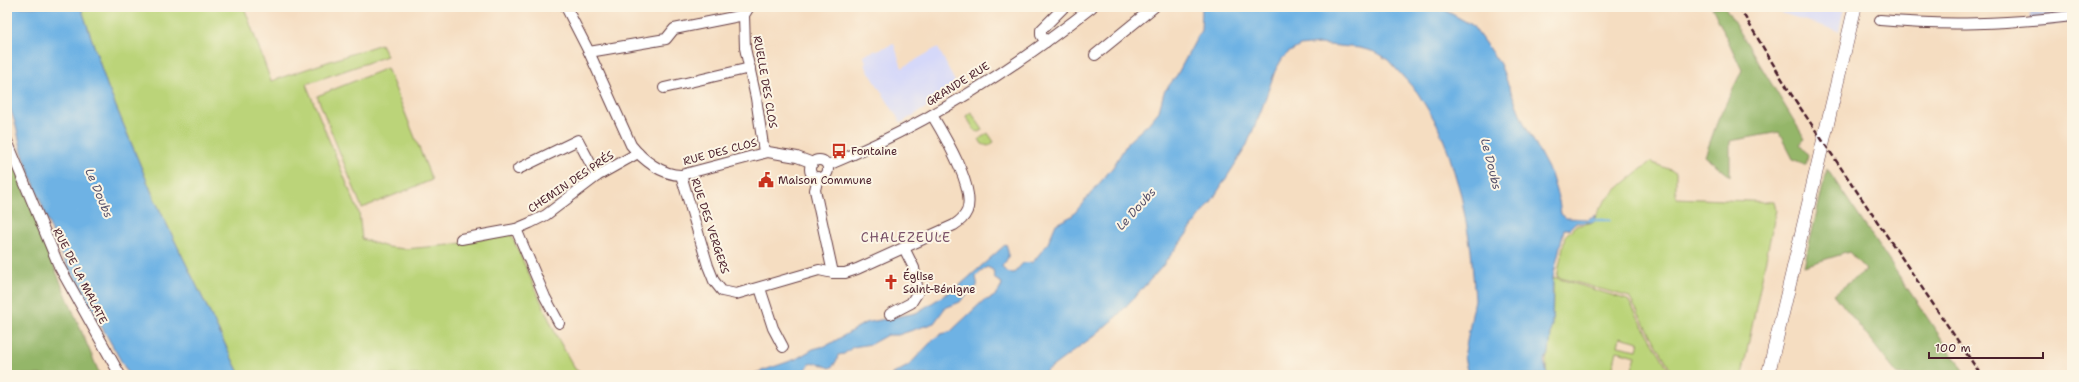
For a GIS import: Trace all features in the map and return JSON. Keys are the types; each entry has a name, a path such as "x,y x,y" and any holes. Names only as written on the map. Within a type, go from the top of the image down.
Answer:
{"main road":[{"path":"1761,375 1848,7"},
{"path":"1768,375 1855,7"}],"street":[{"name":"RUE DES CLOS","path":"566,7 589,52 626,136 638,153 668,174 681,175 764,152 775,152 813,163"},
{"path":"1046,42 1041,30 1064,7"},
{"name":"GRANDE RUE","path":"828,165 853,155 932,115 1046,42 1092,7"},
{"path":"1095,55 1154,7"},
{"path":"589,52 666,39 674,29 746,11"},
{"name":"RUELLE DES CLOS","path":"746,11 745,48 750,68 764,152"},
{"path":"1880,20 1947,25 2009,23 2072,16"},
{"path":"664,88 750,68"},
{"path":"783,346 773,328 760,288 819,270 833,273 845,273 857,269 954,225 962,219 967,211 969,200 955,155 932,115"},
{"path":"518,169 578,140 597,176"},
{"name":"RUE DE LA MALATE","path":"7,141 59,266 120,375"},
{"name":"CHEMIN DES PRÉS","path":"461,239 516,229 546,215 597,176 638,153"},
{"path":"820,160 828,165 827,174 818,178 811,171 813,163 820,160"},
{"name":"RUE DES VERGERS","path":"681,175 708,266 714,281 722,291 736,294 760,288"},
{"path":"818,178 814,190 833,273"},
{"path":"516,229 545,297 559,324"},
{"path":"890,314 911,304 918,292 914,268 904,248"}],"shaded area":[{"path":"1762,7 1844,7 1839,31"},
{"path":"2030,7 2072,7 2072,22 2032,28"},
{"path":"894,44 902,68 938,47 958,88 901,123 864,64 866,62 863,55"}],"green space":[{"path":"81,7 244,7 271,81 381,44 387,56 306,84 359,213 362,239 387,247 405,249 450,245 511,234 556,335 575,369 584,375 240,375 154,198 107,85"},
{"path":"1712,7 1725,7 1805,139 1800,144 1808,155 1806,165 1793,159 1779,132 1730,141 1730,176 1705,156 1718,120 1742,70"},
{"path":"387,68 432,180 362,208 317,96"},
{"path":"971,112 983,130 979,132 975,131 966,116"},
{"path":"988,133 994,142 988,146 982,144 979,139"},
{"path":"7,144 52,262 100,375 7,375"},
{"path":"1650,162 1676,172 1676,198 1774,202 1776,210 1742,375 1674,375 1629,297 1557,277 1565,236 1575,226 1594,222 1596,214 1608,198"},
{"path":"1827,169 1966,375 1898,375 1834,294 1866,270 1849,252 1804,266"},
{"path":"1553,277 1628,300 1672,375 1631,375 1636,356 1617,351 1611,375 1547,375 1547,354 1552,326","holes":["1620,337 1639,342 1637,350 1618,346"]}],"water":[{"name":"Le Doubs","path":"7,7 81,7 107,85 154,198 240,375 129,375 60,253 22,152 16,126 7,99"},
{"name":"Le Doubs","path":"1202,7 1439,7 1472,25 1500,64 1523,121 1551,174 1559,201 1561,214 1566,218 1588,219 1595,215 1594,222 1575,223 1569,229 1564,229 1553,277 1552,324 1549,353 1544,361 1547,375 1468,375 1464,357 1475,299 1471,250 1461,195 1448,151 1437,124 1417,92 1388,60 1375,52 1360,48 1319,44 1300,46 1288,53 1282,59 1275,71 1246,147 1211,202 1161,268 1117,316 1094,336 1041,375 891,375 908,366 934,339 941,334 950,332 984,300 987,300 996,294 1002,283 995,279 993,270 987,267 976,276 977,286 960,302 945,308 934,323 898,335 887,335 871,344 853,347 844,354 838,355 837,360 830,368 818,363 809,364 805,370 791,375 750,375 796,359 813,349 828,345 865,323 916,313 959,286 1006,244 1008,256 1002,266 1006,272 1014,273 1023,263 1033,262 1048,243 1056,224 1072,216 1113,167 1128,142 1149,123 1159,111 1164,92 1177,75 1201,30"}],"waterway":[{"path":"1593,220 1610,220"}],"railway":[{"path":"1739,7 1791,94 1981,375"}],"place":[{"name":"Fontaine","path":"839,151"},
{"name":"Maison Commune","path":"766,180"},
{"name":"Église Saint-Bénigne","path":"891,282"}],"district":[{"name":"CHALEZEULE","path":"906,237"}]}
